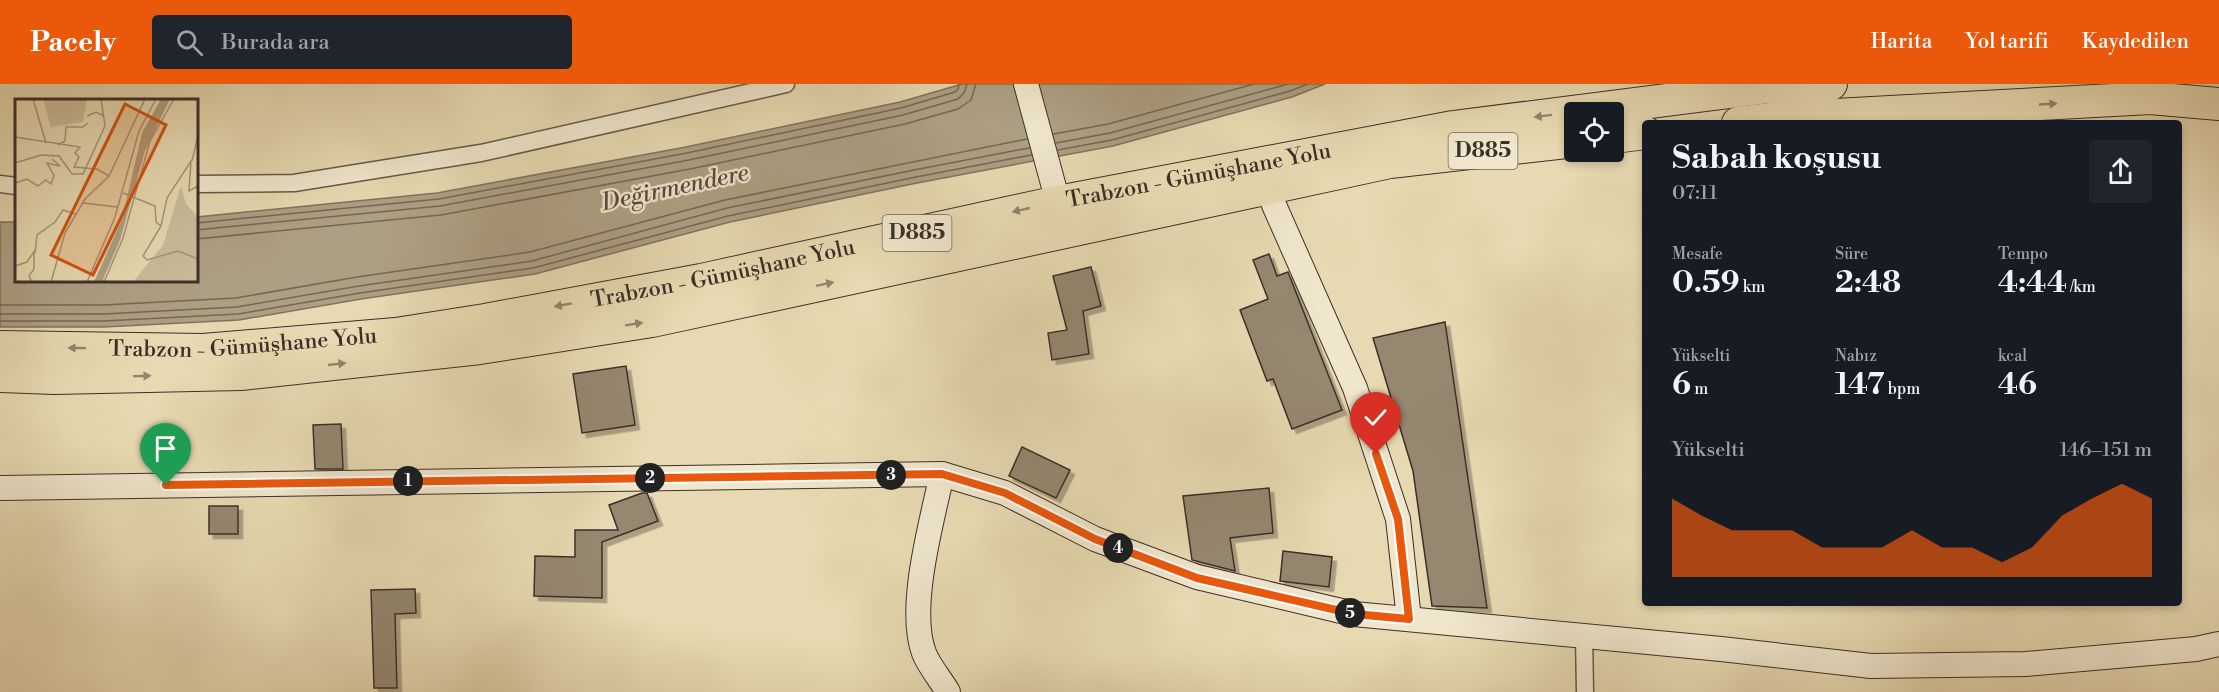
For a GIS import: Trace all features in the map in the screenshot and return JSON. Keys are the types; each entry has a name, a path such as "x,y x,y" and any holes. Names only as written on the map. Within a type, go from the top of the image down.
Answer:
{"highway":[{"name":"Trabzon - Gümüşhane Yolu","path":"0,347 203,350 396,334 701,280 1054,192 1203,173 1358,147 1453,127 1769,87 1831,84"},
{"path":"1770,120 2150,98 2219,104"},
{"path":"1624,136 1642,134"},
{"name":"Trabzon - Gümüşhane Yolu","path":"0,376 54,378 241,374 480,348 652,321 1390,162 1564,142"}],"street":[{"path":"198,184 294,183 481,153 786,84"},
{"path":"1026,84 1054,192"},
{"path":"0,184 15,186"},
{"path":"1270,188 1274,205 1354,388 1398,519 1409,619"},
{"path":"942,474 928,540 917,610 924,653 948,692"},
{"path":"0,488 942,474 1005,493 1095,539 1197,578 1354,614 1584,635 1871,666 2026,664 2196,649 2219,644"},
{"path":"1584,635 1585,692"}],"water":[{"name":"Değirmendere","path":"962,84 1325,84 1292,97 1113,146 917,183 730,222 535,274 361,299 239,320 104,327 0,327 0,222 15,222 15,282 198,282 198,217 437,193 686,147 900,102"}],"building":[{"path":"1269,254 1277,276 1288,272 1342,410 1292,429 1273,379 1267,381 1240,310 1268,299 1253,260"},
{"path":"1091,267 1101,306 1083,311 1089,354 1052,360 1048,333 1067,330 1053,276"},
{"path":"1445,322 1487,608 1432,606 1413,471 1373,338"},
{"path":"626,366 635,425 582,433 573,374"},
{"path":"341,424 343,469 315,469 313,425"},
{"path":"1022,447 1070,470 1056,498 1009,476"},
{"path":"1269,488 1273,533 1230,538 1235,571 1192,560 1183,496"},
{"path":"647,493 658,521 602,542 602,598 534,596 535,556 575,557 575,530 618,530 609,505"},
{"path":"209,506 238,506 238,534 209,534"},
{"path":"1283,551 1332,557 1329,587 1280,581"},
{"path":"415,589 416,613 395,614 397,688 374,688 371,590"}],"route":[{"path":"166,485 942,474 1005,493 1095,539 1197,578 1354,614 1409,619 1398,519 1376,454"}]}
